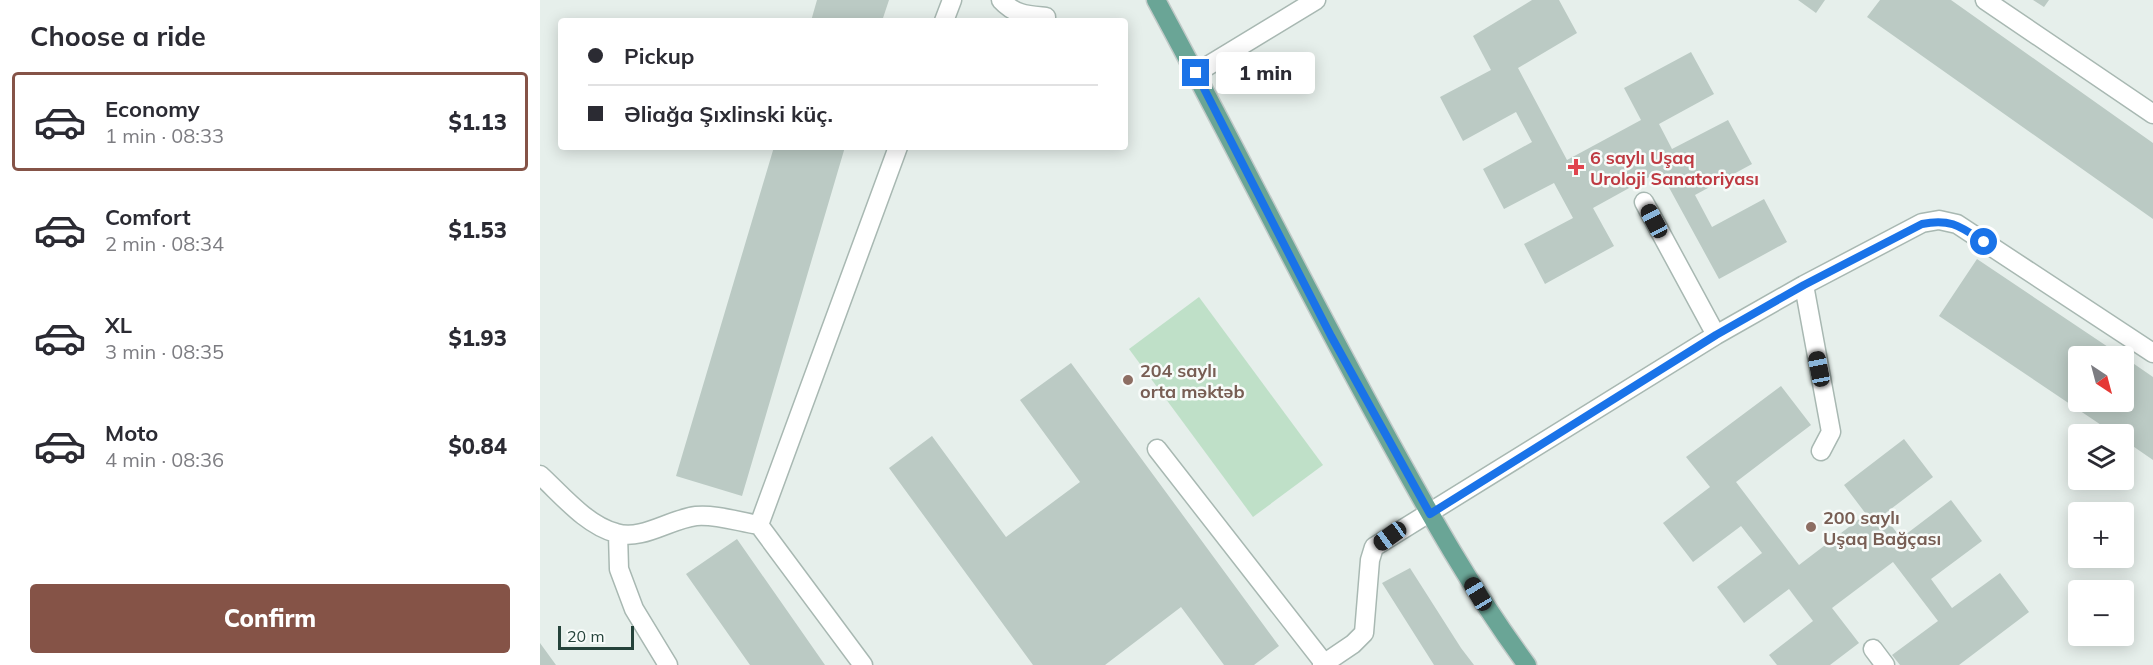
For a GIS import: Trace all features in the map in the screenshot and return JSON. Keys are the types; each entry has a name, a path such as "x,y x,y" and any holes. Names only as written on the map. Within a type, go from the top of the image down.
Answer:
{"main road":[{"path":"1156,0 1331,336 1430,514 1484,604 1527,665"}],"street":[{"path":"945,18 952,0"},
{"path":"1001,0 1021,15 1046,17"},
{"path":"1196,73 1316,0"},
{"path":"1985,0 2153,114"},
{"path":"759,525 897,150"},
{"path":"1644,201 1716,335"},
{"path":"1157,449 1323,664 1353,644 1364,633 1370,560 1374,547 1716,335 1804,285 1922,224 1939,220 1957,224 2153,352"},
{"path":"1804,285 1831,432 1821,451"},
{"path":"540,475 596,525 618,534 641,533 694,516 712,516 759,525 863,665"},
{"path":"618,534 619,568 634,609 668,665"},
{"path":"1873,649 1885,665"}],"green space":[{"path":"1199,297 1323,465 1253,517 1129,349"}],"building":[{"path":"817,0 889,0 883,18 812,18"},
{"path":"1532,0 1559,0 1577,33 1518,68 1567,160 1641,120 1624,88 1691,52 1714,94 1659,124 1672,149 1728,120 1752,164 1695,195 1712,227 1764,199 1787,242 1719,279 1660,171 1593,208 1614,246 1545,284 1524,244 1573,218 1554,183 1504,209 1483,169 1532,142 1516,112 1463,141 1440,97 1491,70 1473,36"},
{"path":"1798,0 1825,0 1816,13"},
{"path":"1880,0 1951,0 2153,143 2153,219 1867,17"},
{"path":"2033,0 2049,0 2044,7"},
{"path":"773,150 844,150 742,496 676,476"},
{"path":"1977,259 2107,346 2068,346 2068,403 1939,316"},
{"path":"1071,363 1279,646 1254,665 1224,665 1181,607 1105,665 1033,665 889,468 932,436 1006,537 1080,482 1020,400"},
{"path":"2134,364 2153,377 2153,460 2134,447 2134,424 2100,424 2082,412 2134,412"},
{"path":"1781,386 1811,425 1736,482 1799,565 1866,514 1844,485 1904,439 1933,477 1883,515 1901,538 1951,500 1982,541 1931,579 1952,608 2000,573 2029,612 1959,665 1900,665 1892,655 1938,621 1893,562 1832,608 1859,643 1830,665 1777,665 1769,655 1813,621 1789,589 1744,623 1717,587 1762,553 1741,526 1693,562 1663,523 1710,487 1686,457"},
{"path":"737,539 825,665 750,665 686,574"},
{"path":"1410,568 1474,665 1434,665 1382,583"},
{"path":"540,643 556,665 540,665"}],"place":[{"name":"6 saylı Uşaq Uroloji Sanatoriyası","path":"1576,167"},
{"name":"204 saylı orta məktəb","path":"1128,380"},
{"name":"200 saylı Uşaq Bağçası","path":"1811,527"}],"route":[{"path":"1196,73 1331,336 1430,514 1716,335 1804,285 1922,224 1939,220 1957,224 1984,242"}]}
